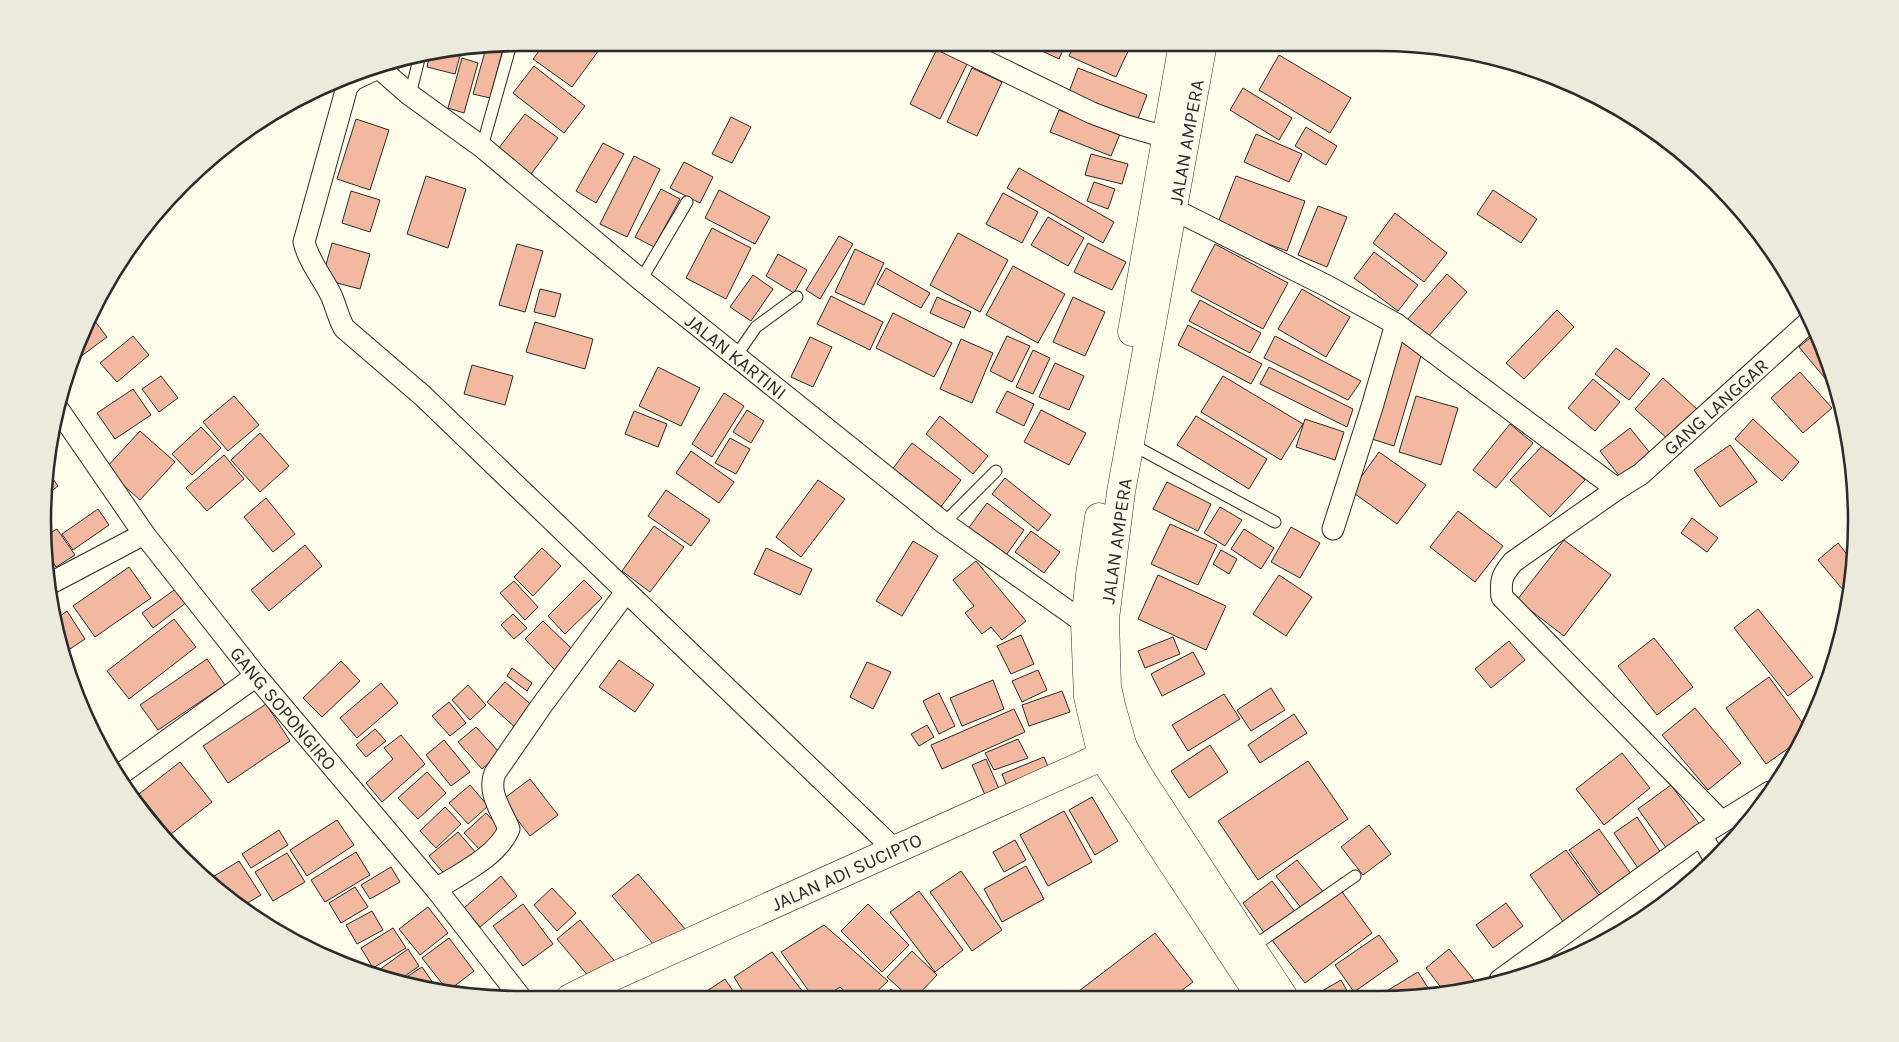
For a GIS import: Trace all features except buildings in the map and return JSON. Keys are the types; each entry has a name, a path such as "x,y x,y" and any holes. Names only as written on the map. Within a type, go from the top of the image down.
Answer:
{"main road":[{"name":"JALAN AMPERA","path":"1181,51 1099,514 1090,575 1095,630 1107,687 1113,752 1139,776 1263,991"},
{"name":"JALAN AMPERA","path":"1095,630 1105,619 1121,492 1202,51"},
{"name":"JALAN ADI SUCIPTO","path":"584,991 1113,752"}],"street":[{"path":"964,51 1092,113 1165,137"},
{"name":"JALAN KARTINI","path":"383,72 410,95 482,147 641,280 944,523 1095,630"},
{"path":"350,84 343,95 304,242 307,253 330,294 344,328 423,396 894,850"},
{"path":"1174,209 1327,286 1396,324 1617,489"},
{"path":"1333,529 1396,324"},
{"name":"GANG LANGGAR","path":"1721,821 1502,597 1500,582 1513,562 1641,474 1805,326"},
{"name":"GANG SOPONGIRO","path":"63,416 144,534 256,676 436,889 515,991"},
{"path":"55,581 144,534"},
{"path":"436,889 497,848 505,838 509,830 493,792 491,782 494,773 626,592"},
{"path":"124,772 256,676"},
{"path":"1512,971 1701,834 1756,800"},
{"path":"1701,834 1711,852"}],"lane":[{"path":"482,147 509,51"},
{"path":"410,95 418,63"},
{"path":"641,280 687,202"},
{"path":"736,356 756,327 797,297"},
{"path":"1131,444 1275,522"},
{"path":"944,523 996,471"},
{"path":"1243,953 1355,876"}]}
